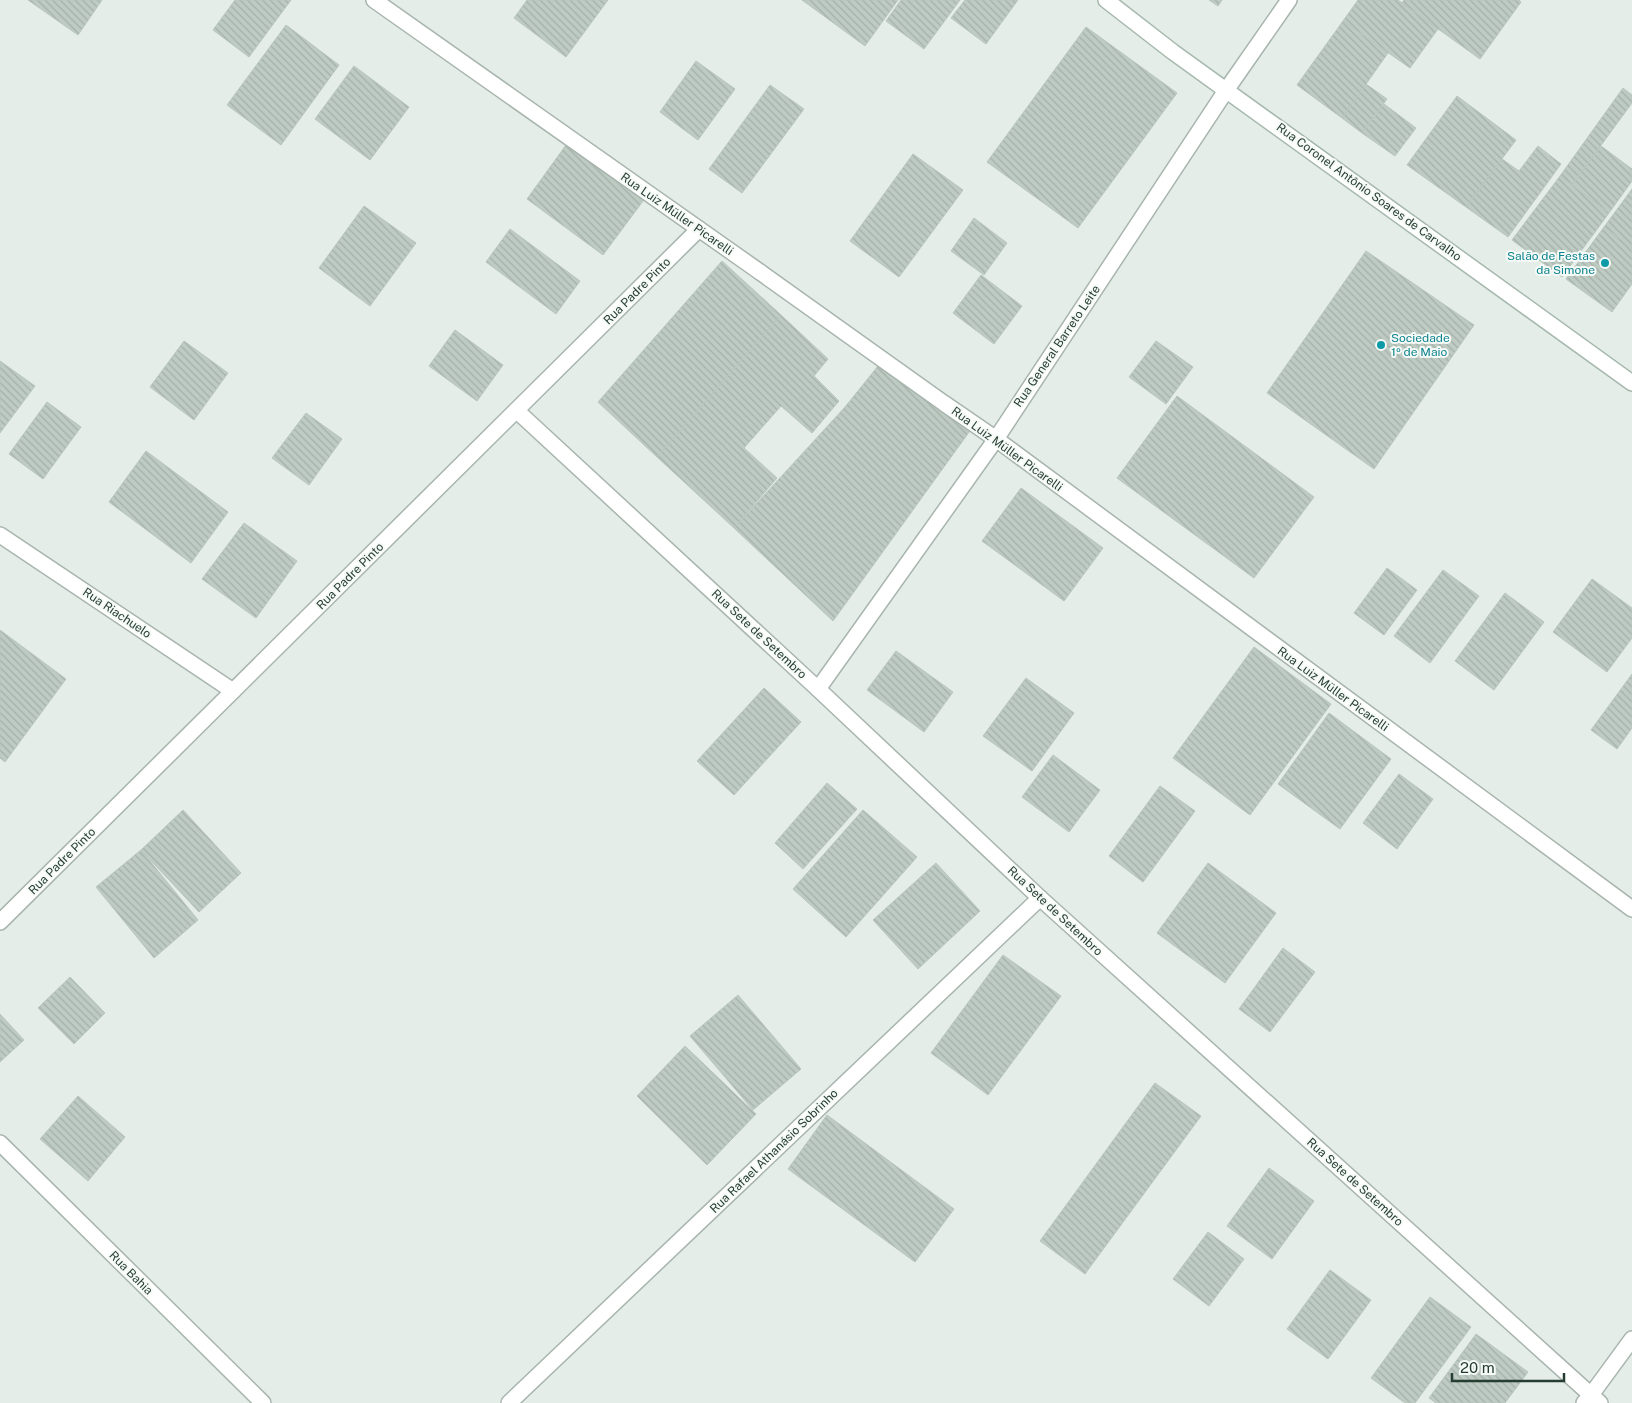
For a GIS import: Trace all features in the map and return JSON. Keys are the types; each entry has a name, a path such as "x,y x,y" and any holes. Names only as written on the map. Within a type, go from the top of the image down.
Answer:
{"street":[{"name":"Rua Luiz Müller Picarelli","path":"374,0 945,404 996,438 1632,909"},
{"name":"Rua Coronel Antônio Soares de Carvalho","path":"1106,0 1173,52 1227,89 1632,383"},
{"name":"Rua General Barreto Leite","path":"818,689 996,438 1227,89 1290,0"},
{"name":"Rua Padre Pinto","path":"0,922 699,230"},
{"name":"Rua Sete de Setembro","path":"517,411 818,689 1040,898 1592,1400"},
{"name":"Rua Riachuelo","path":"0,535 233,691"},
{"name":"Rua Rafael Athanásio Sobrinho","path":"509,1403 1040,898"},
{"name":"Rua Bahia","path":"0,1143 263,1403"},
{"path":"1592,1400 1632,1339"}],"building":[{"path":"28,0 102,0 78,35"},
{"path":"235,0 291,0 249,57 213,30"},
{"path":"527,0 608,0 566,57 514,18"},
{"path":"802,0 898,0 865,46"},
{"path":"901,0 960,0 924,49 886,21"},
{"path":"965,0 1018,0 986,44 951,18"},
{"path":"1209,0 1222,0 1218,6"},
{"path":"1358,0 1398,0 1438,29 1410,68 1343,21"},
{"path":"1404,0 1519,0 1521,2 1480,59 1402,3"},
{"path":"1343,21 1388,53 1342,118 1297,85"},
{"path":"286,25 339,65 281,145 227,105"},
{"path":"1086,27 1177,93 1078,228 987,162"},
{"path":"696,61 735,89 698,140 660,112"},
{"path":"354,66 409,107 370,160 315,119"},
{"path":"1366,84 1387,99 1362,133 1342,118"},
{"path":"770,85 804,109 742,193 709,169"},
{"path":"1623,88 1632,95 1632,103 1572,185 1560,176"},
{"path":"1457,96 1516,140 1466,207 1407,165"},
{"path":"1384,104 1416,128 1395,156 1362,133"},
{"path":"566,145 643,201 603,255 527,199"},
{"path":"1538,146 1561,164 1508,237 1466,207 1502,159 1519,171"},
{"path":"1601,146 1632,169 1632,181 1609,213 1572,185"},
{"path":"913,154 963,190 899,277 850,241"},
{"path":"1560,176 1609,213 1562,277 1512,240"},
{"path":"1632,189 1632,248 1604,227"},
{"path":"364,206 416,243 370,306 319,268"},
{"path":"974,218 1007,243 984,275 951,251"},
{"name":"Salão de Festas da Simone","path":"1604,227 1632,248 1632,284 1612,312 1566,279"},
{"path":"510,229 580,281 556,314 486,262"},
{"name":"Sociedade 1º de Maio","path":"1366,251 1474,325 1374,469 1267,393"},
{"path":"722,261 781,315 657,457 598,402"},
{"path":"981,275 1022,306 994,344 953,313"},
{"path":"781,315 828,359 814,376 839,401 812,433 781,406 744,448 777,478 734,528 657,457"},
{"path":"455,330 503,365 477,401 429,366"},
{"path":"184,341 228,373 194,420 150,387"},
{"path":"1156,341 1193,367 1166,404 1129,377"},
{"path":"0,361 35,386 0,433"},
{"path":"882,361 972,428 833,621 734,528 845,407"},
{"path":"1177,396 1314,497 1254,578 1117,478"},
{"path":"47,402 81,427 43,479 9,454"},
{"path":"306,413 342,439 309,485 272,458"},
{"path":"146,451 228,512 191,563 109,502"},
{"path":"1021,488 1103,548 1064,601 982,541"},
{"path":"244,523 297,561 256,618 202,579"},
{"path":"1387,568 1417,590 1384,635 1354,613"},
{"path":"1443,570 1479,596 1430,663 1394,636"},
{"path":"1592,579 1632,608 1632,638 1607,672 1553,632"},
{"path":"1505,593 1544,622 1494,690 1455,661"},
{"path":"0,630 66,679 5,762 0,758"},
{"path":"1254,647 1331,704 1250,815 1173,758"},
{"path":"896,651 953,692 924,732 867,690"},
{"path":"1632,674 1632,728 1617,749 1591,730"},
{"path":"1026,678 1074,713 1032,771 983,736"},
{"path":"764,688 801,722 734,795 697,761"},
{"path":"1329,713 1391,759 1340,829 1278,784"},
{"path":"1053,755 1100,790 1069,832 1022,797"},
{"path":"1399,774 1433,799 1397,849 1363,823"},
{"path":"827,783 857,809 803,869 775,843"},
{"path":"1160,786 1195,811 1143,882 1109,856"},
{"path":"183,810 241,873 199,912 141,850"},
{"path":"863,810 917,857 846,937 793,889"},
{"path":"141,850 198,920 154,958 96,887"},
{"path":"936,863 980,911 918,969 873,920"},
{"path":"1208,863 1276,913 1225,983 1157,933"},
{"path":"1283,948 1315,972 1270,1032 1239,1009"},
{"path":"1003,955 1061,996 988,1095 931,1053"},
{"path":"70,977 105,1013 74,1044 38,1008"},
{"path":"738,995 801,1069 753,1110 690,1036"},
{"path":"0,1014 24,1040 0,1062"},
{"path":"685,1046 756,1114 707,1165 637,1096"},
{"path":"1155,1083 1201,1116 1085,1274 1040,1241"},
{"path":"78,1096 125,1137 88,1181 40,1139"},
{"path":"827,1115 954,1209 915,1262 788,1169"},
{"path":"1269,1168 1314,1201 1272,1259 1227,1226"},
{"path":"1208,1232 1244,1259 1209,1306 1173,1279"},
{"path":"1330,1270 1371,1300 1328,1359 1287,1329"},
{"path":"1430,1297 1471,1327 1415,1403 1405,1403 1371,1378"},
{"path":"1476,1334 1528,1372 1505,1403 1436,1403 1429,1398"}],"place":[{"name":"Salão de Festas da Simone","path":"1605,263"},
{"name":"Sociedade 1º de Maio","path":"1381,345"}]}
